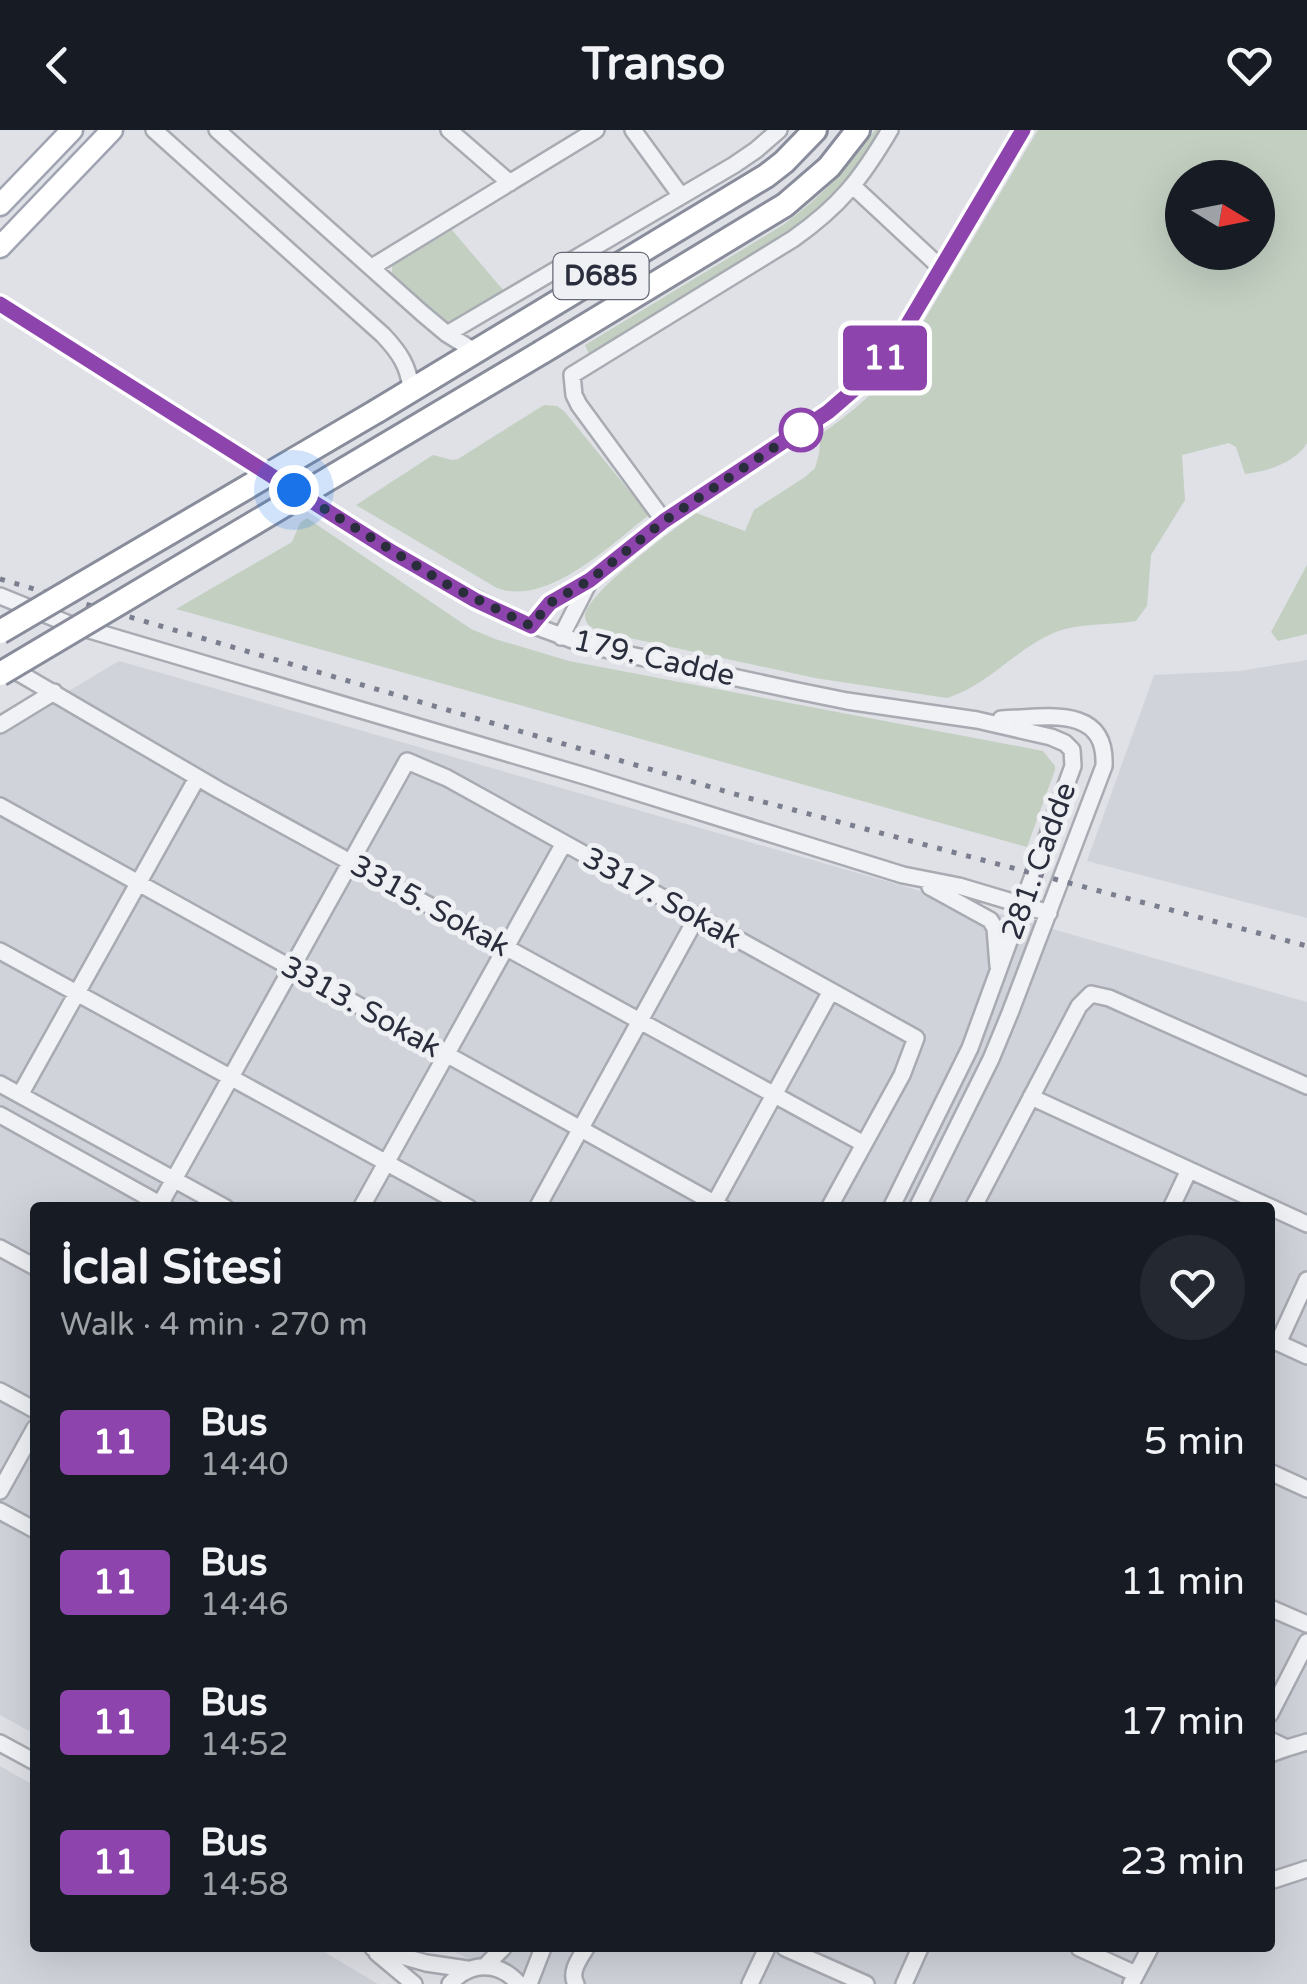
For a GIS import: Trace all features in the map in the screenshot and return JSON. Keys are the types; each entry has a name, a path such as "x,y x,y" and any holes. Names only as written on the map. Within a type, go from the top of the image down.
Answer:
{"highway":[{"name":"D685","path":"0,632 766,176 815,130"},
{"name":"D685","path":"0,674 785,205 830,166 858,130"}],"main road":[{"path":"0,205 72,130"},
{"path":"0,248 112,130"}],"street":[{"path":"154,130 383,334 405,363 412,390"},
{"path":"218,130 447,334 476,352"},
{"path":"449,130 510,183"},
{"path":"372,268 596,130"},
{"path":"633,130 681,196"},
{"path":"447,334 745,158 779,130"},
{"path":"664,521 579,404 572,375 821,220 854,187 890,130"},
{"path":"531,626 550,603 590,580 664,521 853,392 886,356 1023,130"},
{"path":"854,187 941,268"},
{"name":"179. Cadde","path":"0,304 392,552 460,592 531,626 602,649 792,690 977,720"},
{"path":"561,637 590,580"},
{"path":"0,596 70,624 903,875 959,886 1048,913"},
{"name":"3315. Sokak","path":"0,662 197,778 864,1144"},
{"path":"0,725 54,692"},
{"name":"281. Cadde","path":"919,1202 991,1059 1102,774 1101,741 1089,725 1072,719 977,720"},
{"name":"281. Cadde","path":"893,1202 970,1048 1073,766 1074,755 1065,743 977,720"},
{"name":"3317. Sokak","path":"351,862 407,761 447,778 916,1038 902,1075 864,1144"},
{"path":"20,1095 197,778"},
{"name":"3313. Sokak","path":"1,809 709,1202"},
{"path":"365,1202 564,843"},
{"path":"164,1202 351,862"},
{"path":"903,875 990,920 995,928 998,975"},
{"path":"540,1202 697,917"},
{"path":"0,951 459,1202"},
{"path":"718,1202 830,990"},
{"path":"976,1202 1078,1006 1092,994 1109,998 1307,1086"},
{"path":"0,1084 215,1202"},
{"path":"1031,1098 1259,1202"},
{"path":"2,1122 154,1202"},
{"path":"832,1202 864,1144"},
{"path":"1175,1202 1189,1170"},
{"path":"1275,1209 1307,1224"},
{"path":"0,1248 30,1264"},
{"path":"1275,1339 1307,1280"},
{"path":"1275,1341 1307,1356"},
{"path":"0,1390 30,1407"},
{"path":"0,1491 30,1437"},
{"path":"1275,1474 1307,1489"},
{"path":"0,1511 30,1527"},
{"path":"1275,1610 1307,1624"},
{"path":"1275,1704 1307,1642"},
{"path":"1275,1742 1287,1748"},
{"path":"1275,1752 1307,1742"},
{"path":"0,1743 30,1759"},
{"path":"1275,1880 1307,1870"},
{"path":"376,1952 414,1984"},
{"path":"386,1952 426,1963 502,1969 520,1984"},
{"path":"484,1966 499,1952"},
{"path":"529,1984 541,1952"},
{"path":"574,1982 575,1968 584,1952"},
{"path":"750,1984 765,1952"},
{"path":"795,1952 866,1984"},
{"path":"904,1984 918,1952"},
{"path":"1086,1952 1134,1979 1148,1952"},
{"path":"450,1984 468,1969"}],"shaded area":[{"path":"1307,660 1307,918 1087,861 1154,675 1239,671"},
{"path":"119,661 1307,1002 1307,1984 518,1984 455,1952 1275,1952 1275,1202 30,1202 30,1731 0,1715 0,732"},
{"path":"0,1766 30,1783 30,1952 325,1952 378,1984 0,1984"}],"green space":[{"path":"875,130 882,130 845,185 808,219 589,354 585,345 797,215 833,182"},
{"path":"1038,130 1307,130 1307,443 1296,456 1280,465 1245,474 1236,447 1229,443 1182,455 1185,500 1151,555 1147,606 1136,621 1059,631 1036,642 974,686 947,698 815,678 602,632 589,625 585,617 599,593 696,513 745,531 754,510 815,468 821,434 883,382 900,361"},
{"path":"452,230 504,291 449,325 392,273 392,265"},
{"path":"544,405 564,411 649,515 578,570 537,589 517,592 497,588 356,505 433,455 458,459"},
{"path":"307,518 471,629 495,639 569,661 1043,751 1055,770 1027,847 176,609 292,542 300,523"},
{"path":"1307,565 1307,634 1278,641 1271,632"}],"railway":[{"path":"0,579 745,797 1307,946"}],"bus line":[{"name":"11","path":"0,304 392,552 475,600 531,626 550,603 590,580 664,521 828,412 872,374 902,334 1023,130"}],"route":[{"path":"294,490 446,584 531,626 550,603 590,580 664,521 811,423 801,430"}]}
